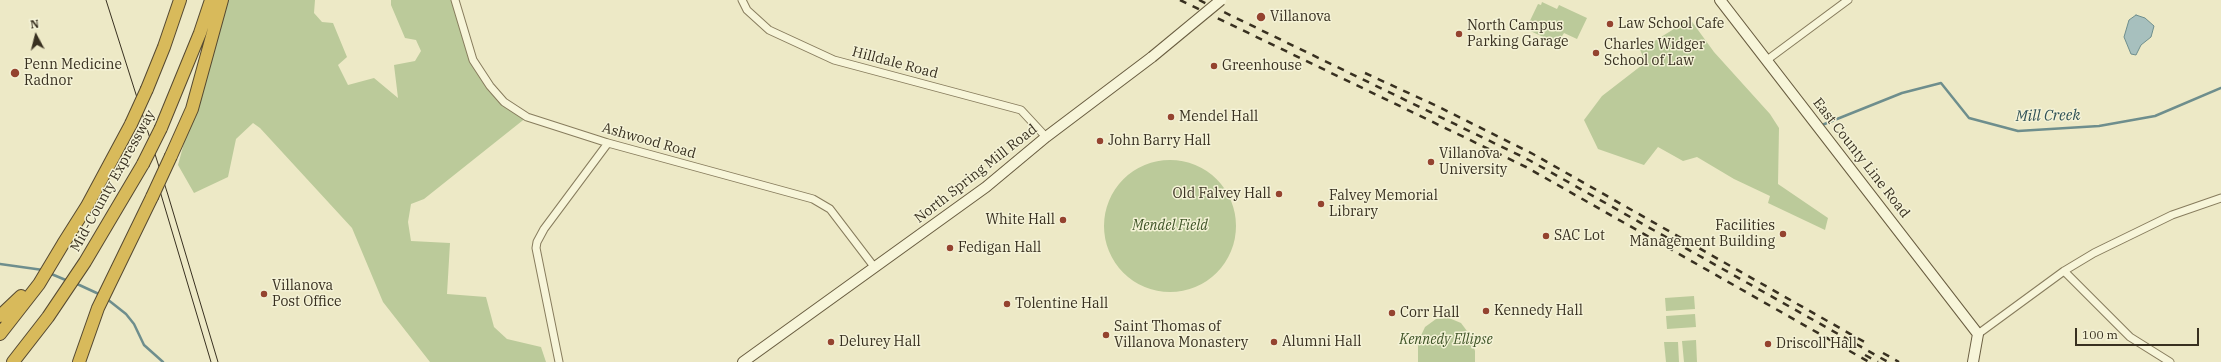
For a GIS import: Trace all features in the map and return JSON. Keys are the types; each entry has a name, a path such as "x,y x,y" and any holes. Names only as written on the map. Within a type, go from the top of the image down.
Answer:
{"highway":[{"name":"Mid-County Expressway","path":"37,283 91,199 131,124 164,47 180,0"},
{"name":"Mid-County Expressway","path":"13,362 64,294 85,262 143,164 161,128 200,33 211,0"},
{"path":"79,362 98,308 152,197 194,103 222,0"},
{"path":"0,316 37,283"},
{"path":"0,334 37,283"}],"main road":[{"name":"North Spring Mill Road","path":"743,362 986,187 1046,137 1152,57 1221,0"},
{"name":"East County Line Road","path":"1720,0 1978,334"},
{"path":"1973,362 1978,334"}],"street":[{"name":"Ashwood Road","path":"455,0 473,60 490,86 504,102 527,117 608,143 813,199 830,209 875,268"},
{"name":"Hilldale Road","path":"742,0 747,10 769,30 834,60 1021,110 1046,137"},
{"path":"1767,60 1848,0"},
{"path":"559,362 536,248 544,229 608,143"},
{"path":"1978,334 2064,271 2094,253 2172,215 2221,198"},
{"path":"2064,271 2130,336 2170,362"}],"green space":[{"path":"223,0 315,0 314,13 322,22 333,23 347,57 338,65 348,85 374,78 398,98 394,65 415,61 421,51 416,40 405,38 391,5 391,0 456,0 473,60 490,86 527,117 424,199 411,204 408,222 411,241 450,243 447,294 486,297 494,327 507,339 541,347 546,362 430,362 383,302 352,228 260,128 253,123 236,139 228,177 194,193 178,165"},
{"path":"1542,2 1557,9 1559,5 1587,18 1577,39 1564,33 1559,41 1555,40 1554,42 1526,29 1538,4 1541,5"},
{"path":"1690,19 1714,52 1770,114 1779,128 1778,184 1828,218 1825,230 1768,203 1770,196 1734,179 1697,157 1683,161 1658,147 1644,165 1598,149 1584,120 1602,96 1646,62 1640,50"},
{"name":"Mendel Field","path":"1176,160 1195,165 1207,171 1217,179 1225,189 1231,201 1235,213 1235,239 1231,251 1225,263 1217,273 1207,281 1195,287 1183,291 1164,292 1145,287 1133,281 1123,273 1115,263 1109,251 1105,239 1104,220 1109,201 1115,189 1123,179 1133,171 1145,165 1157,161"},
{"path":"1694,296 1695,309 1666,311 1665,298"},
{"path":"1695,314 1696,327 1667,329 1666,316"},
{"name":"Kennedy Ellipse","path":"1449,318 1461,323 1470,335 1475,351 1475,362 1418,362 1418,342 1425,327 1436,319"},
{"path":"1696,340 1697,362 1684,362 1682,341"},
{"path":"1664,342 1678,342 1679,362 1666,362"}],"water":[{"path":"2136,15 2145,18 2154,26 2151,37 2141,45 2136,55 2131,54 2124,37 2129,20"}],"waterway":[{"name":"Mill Creek","path":"1822,125 1902,93 1941,83 1969,118 2018,131 2099,126 2155,116 2221,88"},
{"path":"0,264 43,270"},
{"path":"49,273 68,281"},
{"path":"75,283 101,295"},
{"path":"107,299 126,314 134,324 144,345 163,362"}],"tram line":[{"path":"106,0 168,195 218,362"},
{"path":"157,181 211,362"}],"railway":[{"path":"1180,0 1526,167 1869,362"},
{"path":"1199,0 1529,160 1888,362"},
{"path":"1365,73 1439,107 1533,154 1868,344"},
{"path":"1883,353 1899,362"},
{"path":"1865,355 1878,362"}],"place":[{"name":"Villanova","path":"1261,17"},
{"name":"Law School Cafe","path":"1610,24"},
{"name":"North Campus Parking Garage","path":"1459,34"},
{"name":"Charles Widger School of Law","path":"1596,53"},
{"name":"Greenhouse","path":"1214,66"},
{"name":"Penn Medicine Radnor","path":"15,73"},
{"name":"Mendel Hall","path":"1171,117"},
{"name":"John Barry Hall","path":"1100,141"},
{"name":"Villanova University","path":"1431,162"},
{"name":"Old Falvey Hall","path":"1279,194"},
{"name":"Falvey Memorial Library","path":"1321,204"},
{"name":"White Hall","path":"1063,220"},
{"name":"Facilities Management Building","path":"1783,234"},
{"name":"SAC Lot","path":"1546,236"},
{"name":"Fedigan Hall","path":"950,248"},
{"name":"Villanova Post Office","path":"264,294"},
{"name":"Tolentine Hall","path":"1007,304"},
{"name":"Kennedy Hall","path":"1486,311"},
{"name":"Corr Hall","path":"1392,313"},
{"name":"Saint Thomas of Villanova Monastery","path":"1106,335"},
{"name":"Delurey Hall","path":"831,342"},
{"name":"Alumni Hall","path":"1274,342"},
{"name":"Driscoll Hall","path":"1768,344"}]}
